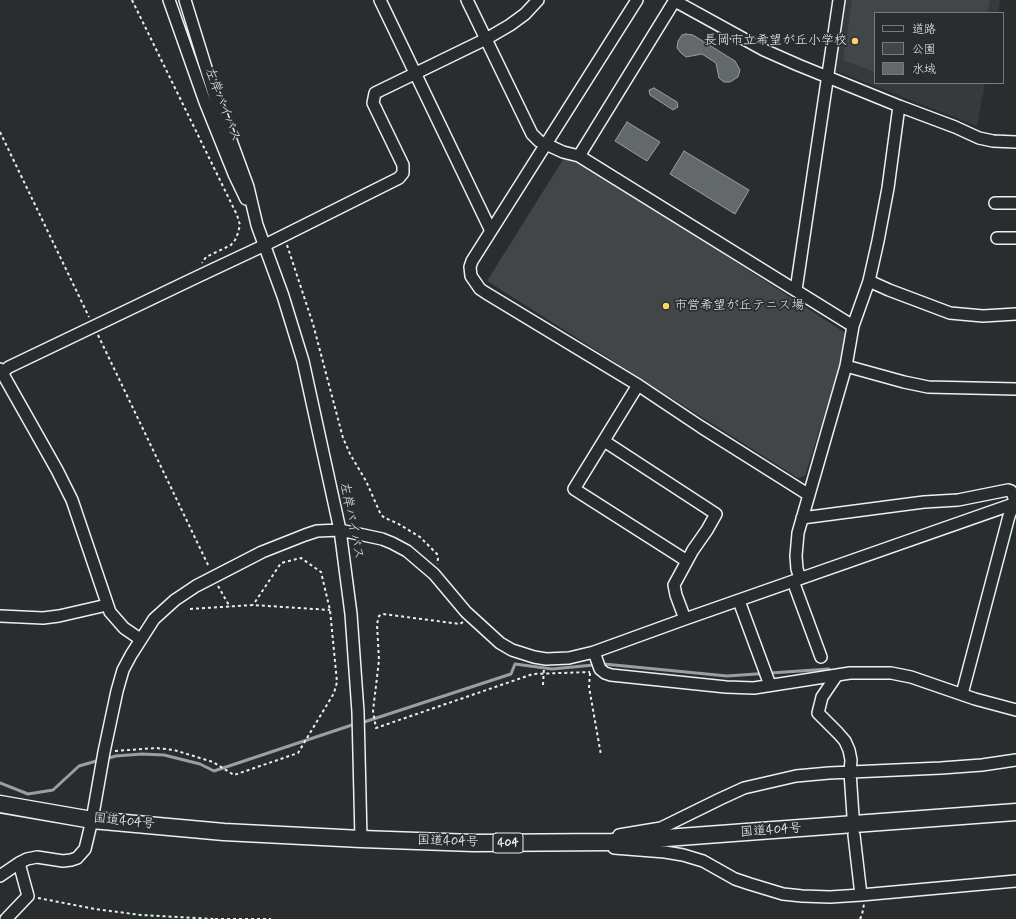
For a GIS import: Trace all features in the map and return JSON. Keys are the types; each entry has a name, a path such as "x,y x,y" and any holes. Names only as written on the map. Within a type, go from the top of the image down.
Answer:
{"highway":[{"name":"国道404号","path":"0,804 92,820 224,832 474,843 612,842 1016,812"}],"street":[{"name":"左岸バイパス","path":"168,0 216,131 265,245 283,296 303,361 340,530 351,614 358,712 361,839"},
{"name":"左岸バイパス","path":"185,0 215,97 248,187 254,217"},
{"path":"380,0 490,230"},
{"path":"467,0 532,134 539,141 563,152 579,156 853,326"},
{"path":"140,639 124,628 115,619 107,605 72,500 57,470 1,372 265,245 399,178 403,173 403,165 373,103 375,93 486,39 525,14 538,0"},
{"path":"637,0 546,145 490,230 472,261 470,267 471,276 480,289 638,385 701,427 809,495"},
{"path":"579,156 675,0 764,50 828,77 955,127 979,138 993,141 1016,142"},
{"path":"796,290 839,0"},
{"path":"821,657 797,580 796,556 798,533 846,366 853,326 869,281 886,195 899,106"},
{"path":"995,203 1016,203"},
{"path":"997,238 1016,238"},
{"path":"869,281 950,313 983,316 1016,314"},
{"path":"846,366 928,387 1016,389"},
{"path":"638,385 574,490 687,561"},
{"path":"604,441 716,514 674,585 676,595 685,618"},
{"path":"802,518 924,502 958,500 1008,490 1011,491 1015,504 1008,516 962,694"},
{"path":"0,876 27,859 36,857 63,861 71,860 77,858 85,849 117,691 124,670 140,639 154,619 175,600 196,586 262,552 305,535 316,531 340,530 382,539 392,543 406,551 434,574 472,618 500,643 521,654 546,659 569,658 594,652 685,618 1015,504"},
{"path":"739,600 770,685"},
{"path":"0,616 43,618 107,605"},
{"path":"594,652 595,671 611,675 754,688 837,675 868,672 891,673 911,677 975,699 1016,710"},
{"path":"837,675 822,697 818,713 845,741 849,750 851,760 850,772 853,816"},
{"path":"533,843 615,836 661,828 744,788 796,776 941,768 982,765 1016,760"},
{"path":"854,834 861,895"},
{"path":"533,843 665,852 683,855 702,861 735,879 783,894 802,896 830,897 861,895 1016,881"},
{"path":"6,919 28,896 19,863"}],"path":[{"path":"132,0 237,215 240,225 235,240 231,245 206,257 202,261 199,276"},
{"path":"0,132 214,577 230,607"},
{"path":"285,241 313,324 343,438 366,481 381,515 420,537 437,554 438,559 434,574"},
{"path":"104,752 156,748 174,750 212,762 234,775 298,753 334,693 337,682 330,610 322,572 301,558 282,564 252,605"},
{"path":"190,609 252,605 330,610"},
{"path":"472,618 460,624 383,614 379,616 377,624 380,660 374,711 376,728 533,674 595,671 589,688 601,755"},
{"path":"543,685 543,673 546,659"},
{"path":"860,919 864,905 861,895"},
{"path":"28,896 95,910 142,915 214,919 271,919"}],"shaded area":[{"name":"長岡市立希望が丘小学校","path":"842,0 1000,0 998,12 874,12 874,84 985,84 977,126 831,69"}],"green space":[{"path":"852,0 990,0 987,12 874,12 874,72 843,60"},
{"name":"市営希望が丘テニス場","path":"564,158 592,169 844,332 848,339 805,476 798,478 487,281"}],"water":[{"path":"682,35 693,35 735,61 740,70 738,77 730,82 724,82 719,78 716,63 702,54 686,57 681,53 677,48 678,41"},
{"path":"654,88 677,102 678,107 673,110 650,95 649,90"},
{"path":"627,122 660,142 647,161 615,141"},
{"path":"684,151 749,190 735,214 670,174"}],"waterway":[{"path":"361,723 511,674 515,664 552,669 604,664 727,676 829,669"},
{"path":"105,759 116,756 142,754 164,755 200,764 214,771 355,724"},
{"path":"0,783 28,794 53,790 79,766 100,760"}],"place":[{"name":"長岡市立希望が丘小学校","path":"855,41"},
{"name":"市営希望が丘テニス場","path":"666,306"}]}
